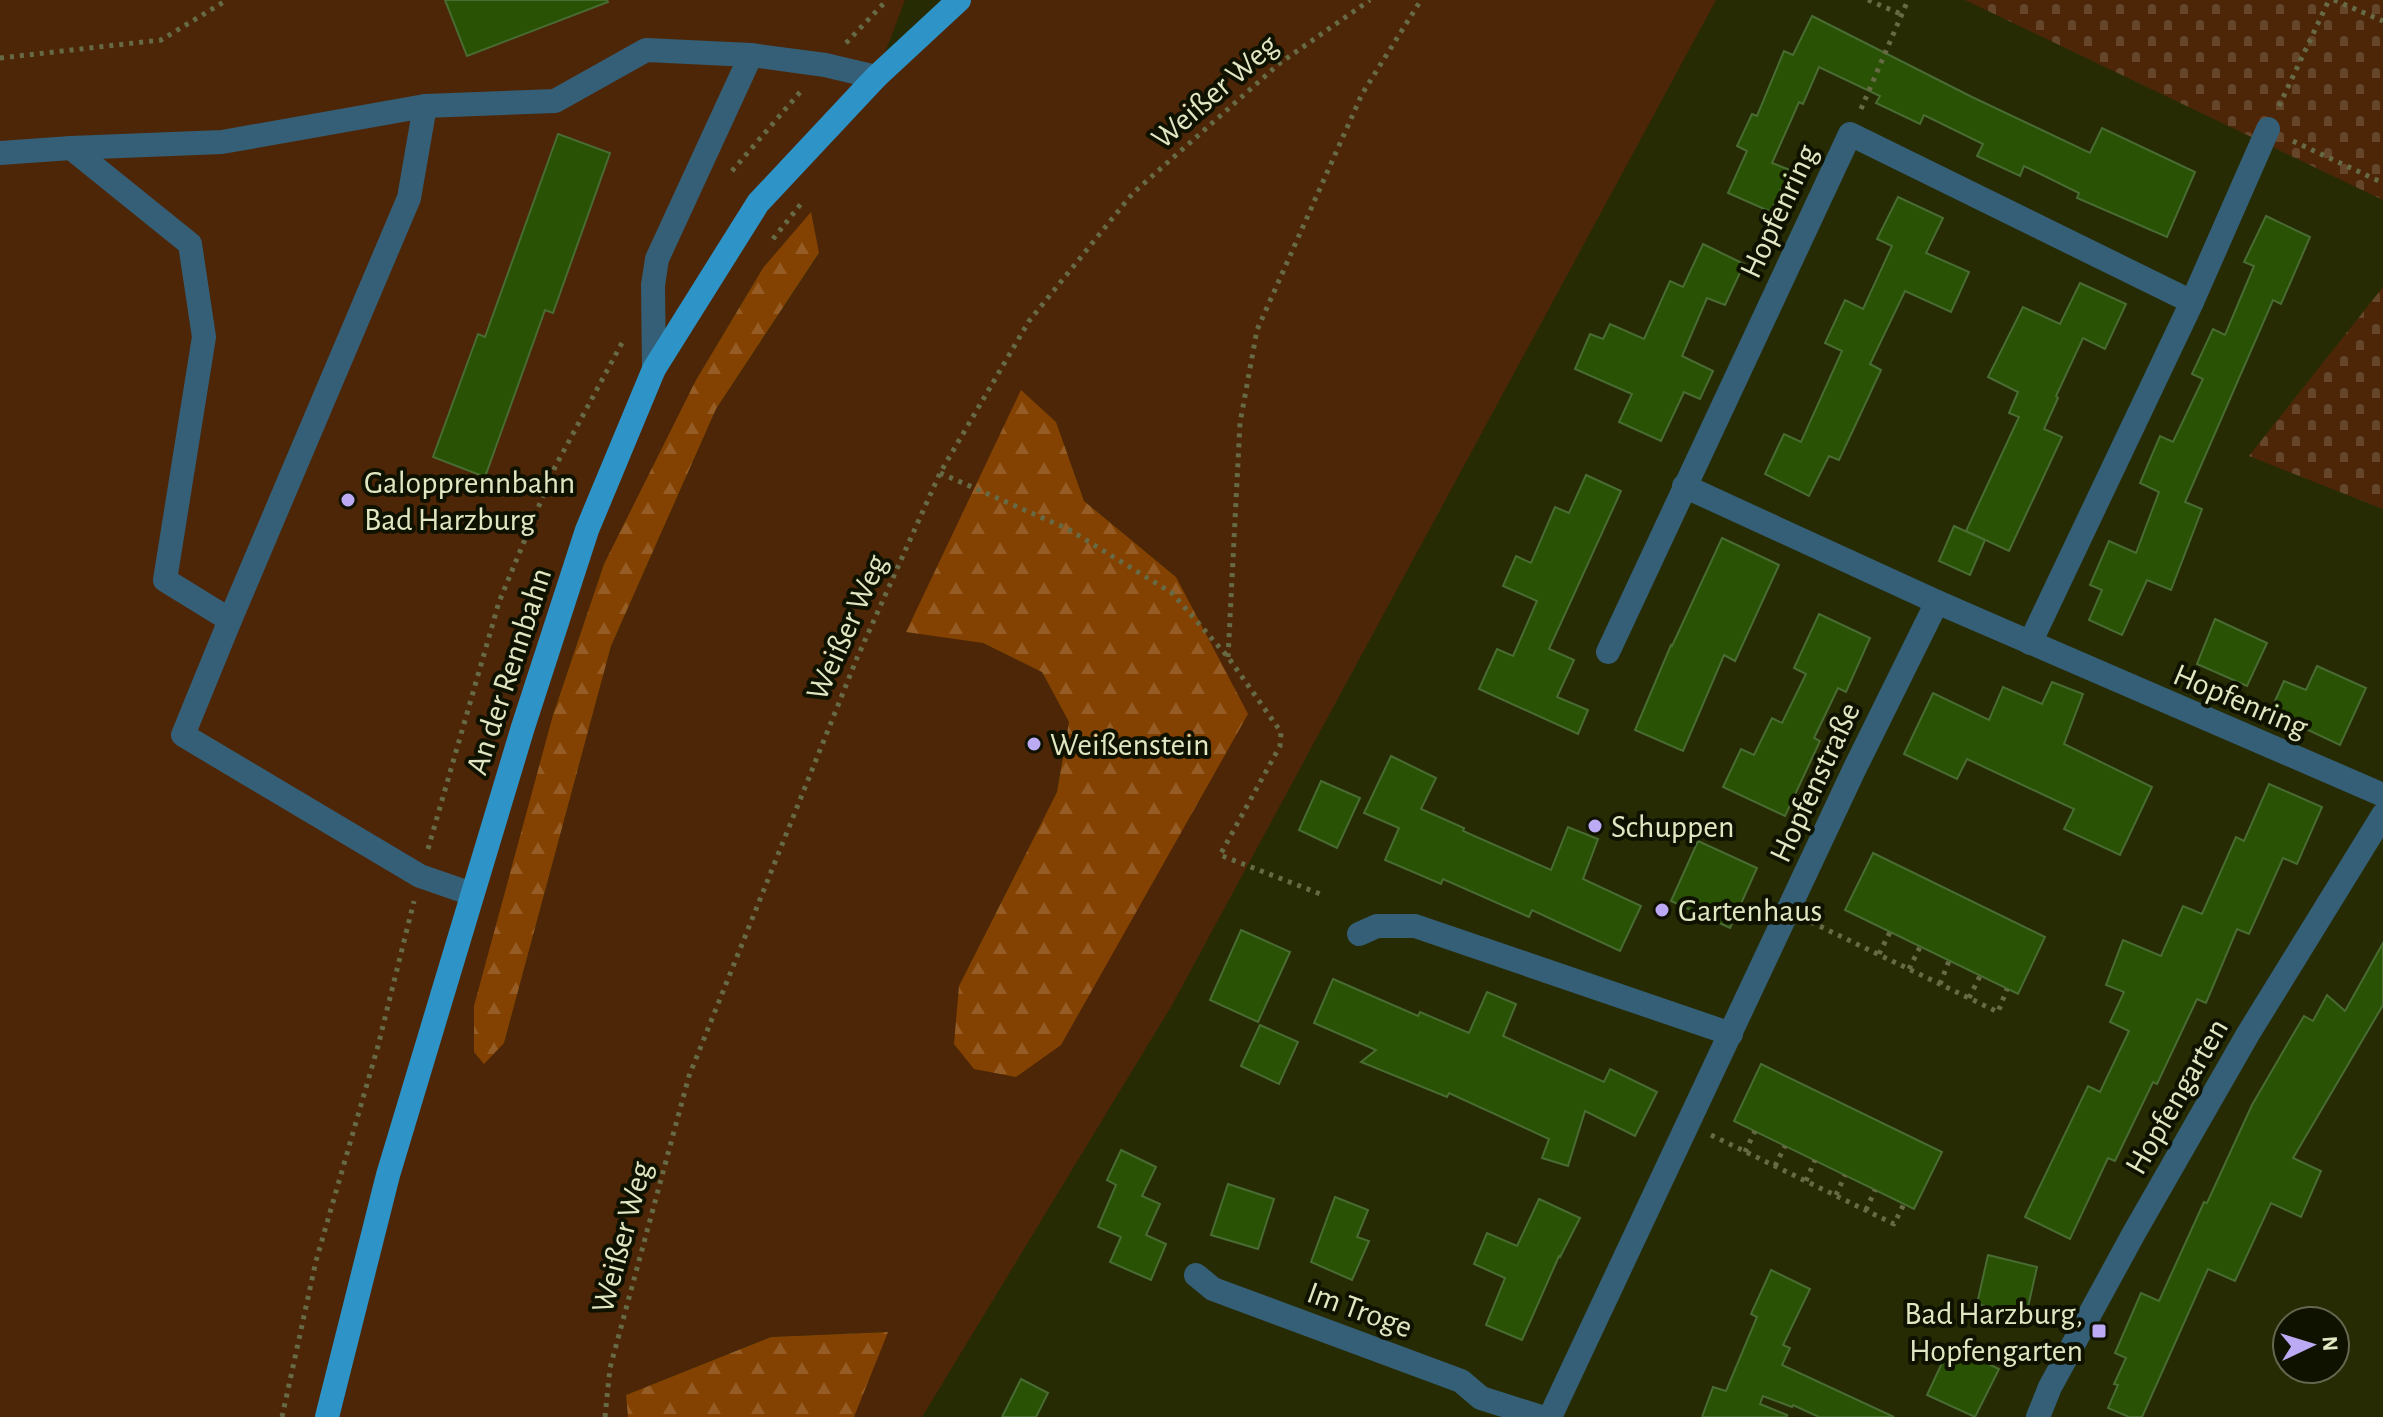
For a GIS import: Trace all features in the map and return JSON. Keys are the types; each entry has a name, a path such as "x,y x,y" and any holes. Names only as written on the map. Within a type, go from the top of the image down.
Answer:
{"main road":[{"name":"An der Rennbahn","path":"327,1417 388,1175 527,712 587,530 654,369 758,203 876,77 959,0"}],"street":[{"path":"0,153 222,142 425,106 555,101 646,50 751,55 825,65 876,77"},
{"path":"654,369 653,285 657,259 751,55"},
{"path":"425,106 409,198 183,735 420,876 472,894"},
{"path":"2030,643 2192,302 2268,129"},
{"name":"Hopfenring","path":"1608,652 1850,134 2192,302"},
{"path":"71,148 190,244 204,337 165,580 230,620"},
{"name":"Hopfenring","path":"1684,486 1937,602 2383,795"},
{"name":"Hopfenstraße","path":"1550,1417 1854,770 1937,602"},
{"name":"Hopfengarten","path":"2038,1417 2050,1387 2134,1233 2248,1034 2383,815"},
{"path":"1359,934 1377,926 1418,927 1731,1034"},
{"name":"Im Troge","path":"1196,1275 1213,1289 1461,1381 1476,1407"},
{"path":"1476,1407 1541,1417"}],"path":[{"path":"0,58 161,40 227,0"},
{"name":"Weißer Weg","path":"605,1417 610,1368 689,1076 857,658 940,473 1029,321 1133,193 1280,63 1370,0"},
{"path":"1228,657 1240,423 1257,330 1362,94 1421,0"},
{"path":"1868,0 1903,15"},
{"path":"1850,134 1908,0"},
{"path":"2383,21 2331,0 2268,129 2383,183"},
{"path":"768,244 805,199"},
{"path":"940,473 1068,529 1172,593 1228,657 1281,732 1280,746 1220,855 1323,895"},
{"path":"1788,911 1998,1012 2007,989"},
{"path":"1879,954 1890,932"},
{"path":"1909,969 1920,947"},
{"path":"1940,984 1949,961"},
{"path":"1969,998 1980,976"},
{"path":"1689,1124 1894,1224 1904,1204"},
{"path":"1745,1152 1755,1131"},
{"path":"1775,1166 1785,1146"},
{"path":"1806,1181 1815,1160"},
{"path":"1836,1195 1845,1175"},
{"path":"1866,1210 1875,1190"}],"green space":[{"path":"0,0 905,0 877,74 959,0 1716,0 1172,1005 922,1417 854,1417 887,1332 770,1337 626,1395 628,1417 0,1417","holes":["819,254 716,409 611,646 504,1043 553,715 604,564 696,380 763,268","1021,391 1056,422 1084,501 1176,577 959,986 1057,792 1069,722 1042,672 983,643 907,631"]},
{"path":"1965,0 2383,0 2383,200"},
{"path":"811,212 819,253 716,409 611,646 504,1043 484,1064 474,1052 474,1006 553,715 604,564 696,380 763,268"},
{"path":"2383,287 2383,509 2249,456"},
{"path":"1021,390 1056,422 1084,501 1176,577 1248,714 1061,1045 1016,1077 974,1069 954,1044 959,986 1057,792 1069,722 1042,672 983,643 906,632"},
{"path":"888,1332 854,1417 628,1417 626,1395 771,1337"}],"building":[{"path":"445,0 607,0 608,2 467,56"},
{"path":"1812,16 2090,153 2102,128 2195,172 2167,237 2077,198 2079,193 2024,166 2020,176 1977,156 1983,144 1924,115 1920,124 1876,103 1880,96 1819,67 1803,104 1799,102 1772,163 1790,170 1771,212 1728,193 1747,151 1737,146 1752,114 1757,116 1784,51 1793,55"},
{"path":"558,134 610,153 553,313 545,310 485,477 433,457 478,334 485,337"},
{"path":"1898,197 1943,218 1926,253 1969,272 1951,312 1905,291 1870,364 1881,370 1854,428 1839,460 1829,456 1809,496 1765,474 1784,434 1801,442 1842,351 1825,343 1845,300 1863,309 1892,246 1877,239"},
{"path":"2266,216 2310,237 2281,304 2273,300 2185,502 2202,509 2171,590 2147,580 2122,635 2089,620 2102,590 2090,585 2109,541 2136,553 2159,492 2140,483 2160,436 2173,442 2203,379 2192,374 2213,329 2225,335 2254,266 2244,262"},
{"path":"1703,244 1744,264 1725,305 1707,298 1682,356 1713,371 1700,399 1684,392 1661,441 1619,422 1632,394 1575,369 1590,334 1603,339 1610,324 1644,339 1670,281 1683,287"},
{"path":"2080,283 2126,304 2105,349 2083,338 2044,429 2062,437 2009,551 1966,531 2019,417 2009,413 2018,392 1988,377 2023,307 2060,324"},
{"path":"1586,475 1621,491 1549,649 1574,660 1557,697 1588,710 1578,734 1479,689 1497,649 1513,656 1537,601 1503,586 1516,556 1531,563 1555,507 1569,513"},
{"path":"1954,526 1985,540 1970,575 1939,561"},
{"path":"1722,538 1779,565 1735,661 1724,655 1683,751 1635,730"},
{"path":"1819,614 1870,638 1846,692 1838,688 1814,738 1820,741 1785,816 1723,787 1741,749 1754,755 1772,718 1782,723 1806,674 1794,668"},
{"path":"2215,619 2267,643 2247,686 2197,664"},
{"path":"2317,666 2366,688 2340,745 2270,712 2284,681 2306,690"},
{"path":"2052,682 2083,694 2064,744 2152,787 2120,855 2064,829 2074,809 1967,759 1957,779 1904,754 1933,693 1989,720 2003,687 2042,704"},
{"path":"1391,756 1436,778 1421,809 1551,870 1568,827 1598,839 1583,879 1641,906 1620,951 1532,910 1529,917 1443,879 1441,884 1385,860 1399,828 1364,813"},
{"path":"1321,781 1360,798 1337,848 1299,830"},
{"path":"2269,784 2322,807 2297,864 2283,858 2249,934 2237,929 2206,1003 2197,999 2157,1084 2153,1082 2115,1161 2108,1158 2070,1239 2025,1217 2088,1086 2100,1092 2129,1031 2110,1022 2124,992 2106,985 2123,940 2161,956 2183,906 2202,914 2236,837 2244,841"},
{"path":"1698,841 1757,868 1730,928 1671,901"},
{"path":"1873,853 2045,937 2018,994 1845,910"},
{"path":"1241,930 1290,952 1258,1022 1210,1000"},
{"path":"2383,943 2383,1005 2293,1158 2321,1171 2301,1217 2271,1203 2235,1281 2208,1269 2142,1417 2129,1417 2108,1408 2118,1385 2114,1384 2126,1358 2115,1353 2141,1293 2159,1301 2252,1105 2288,1043 2304,1016 2313,1021 2327,995 2345,1011"},
{"path":"1333,979 1418,1016 1420,1012 1469,1033 1487,992 1516,1004 1503,1036 1604,1082 1610,1069 1657,1092 1635,1136 1585,1111 1568,1166 1542,1158 1549,1139 1449,1093 1447,1097 1361,1062 1376,1050 1314,1023"},
{"path":"1260,1025 1298,1042 1279,1084 1241,1066"},
{"path":"1761,1064 1942,1152 1914,1209 1734,1121"},
{"path":"1121,1150 1156,1167 1142,1196 1160,1204 1146,1235 1166,1244 1151,1280 1110,1262 1121,1237 1098,1227 1116,1185 1107,1180"},
{"path":"1228,1184 1274,1199 1258,1249 1211,1235"},
{"path":"1335,1197 1368,1210 1357,1237 1369,1241 1352,1280 1311,1262"},
{"path":"1539,1199 1580,1218 1559,1256 1522,1340 1486,1325 1505,1278 1474,1264 1487,1233 1517,1246"},
{"path":"1988,1255 2037,1267 2026,1316 1977,1304"},
{"path":"1771,1270 1810,1289 1783,1345 1790,1348 1782,1365 1894,1417 1819,1417 1763,1396 1760,1404 1787,1417 1702,1417 1713,1387 1726,1391 1757,1317 1751,1314"},
{"path":"1950,1346 1999,1369 1975,1417 1927,1395"},
{"path":"1021,1379 1048,1393 1036,1417 1002,1417"}],"place":[{"name":"Galopprennbahn Bad Harzburg","path":"348,500"},
{"name":"Weißenstein","path":"1034,744"},
{"name":"Schuppen","path":"1595,826"},
{"name":"Gartenhaus","path":"1662,910"},
{"name":"Bad Harzburg, Hopfengarten","path":"2099,1331"}]}
